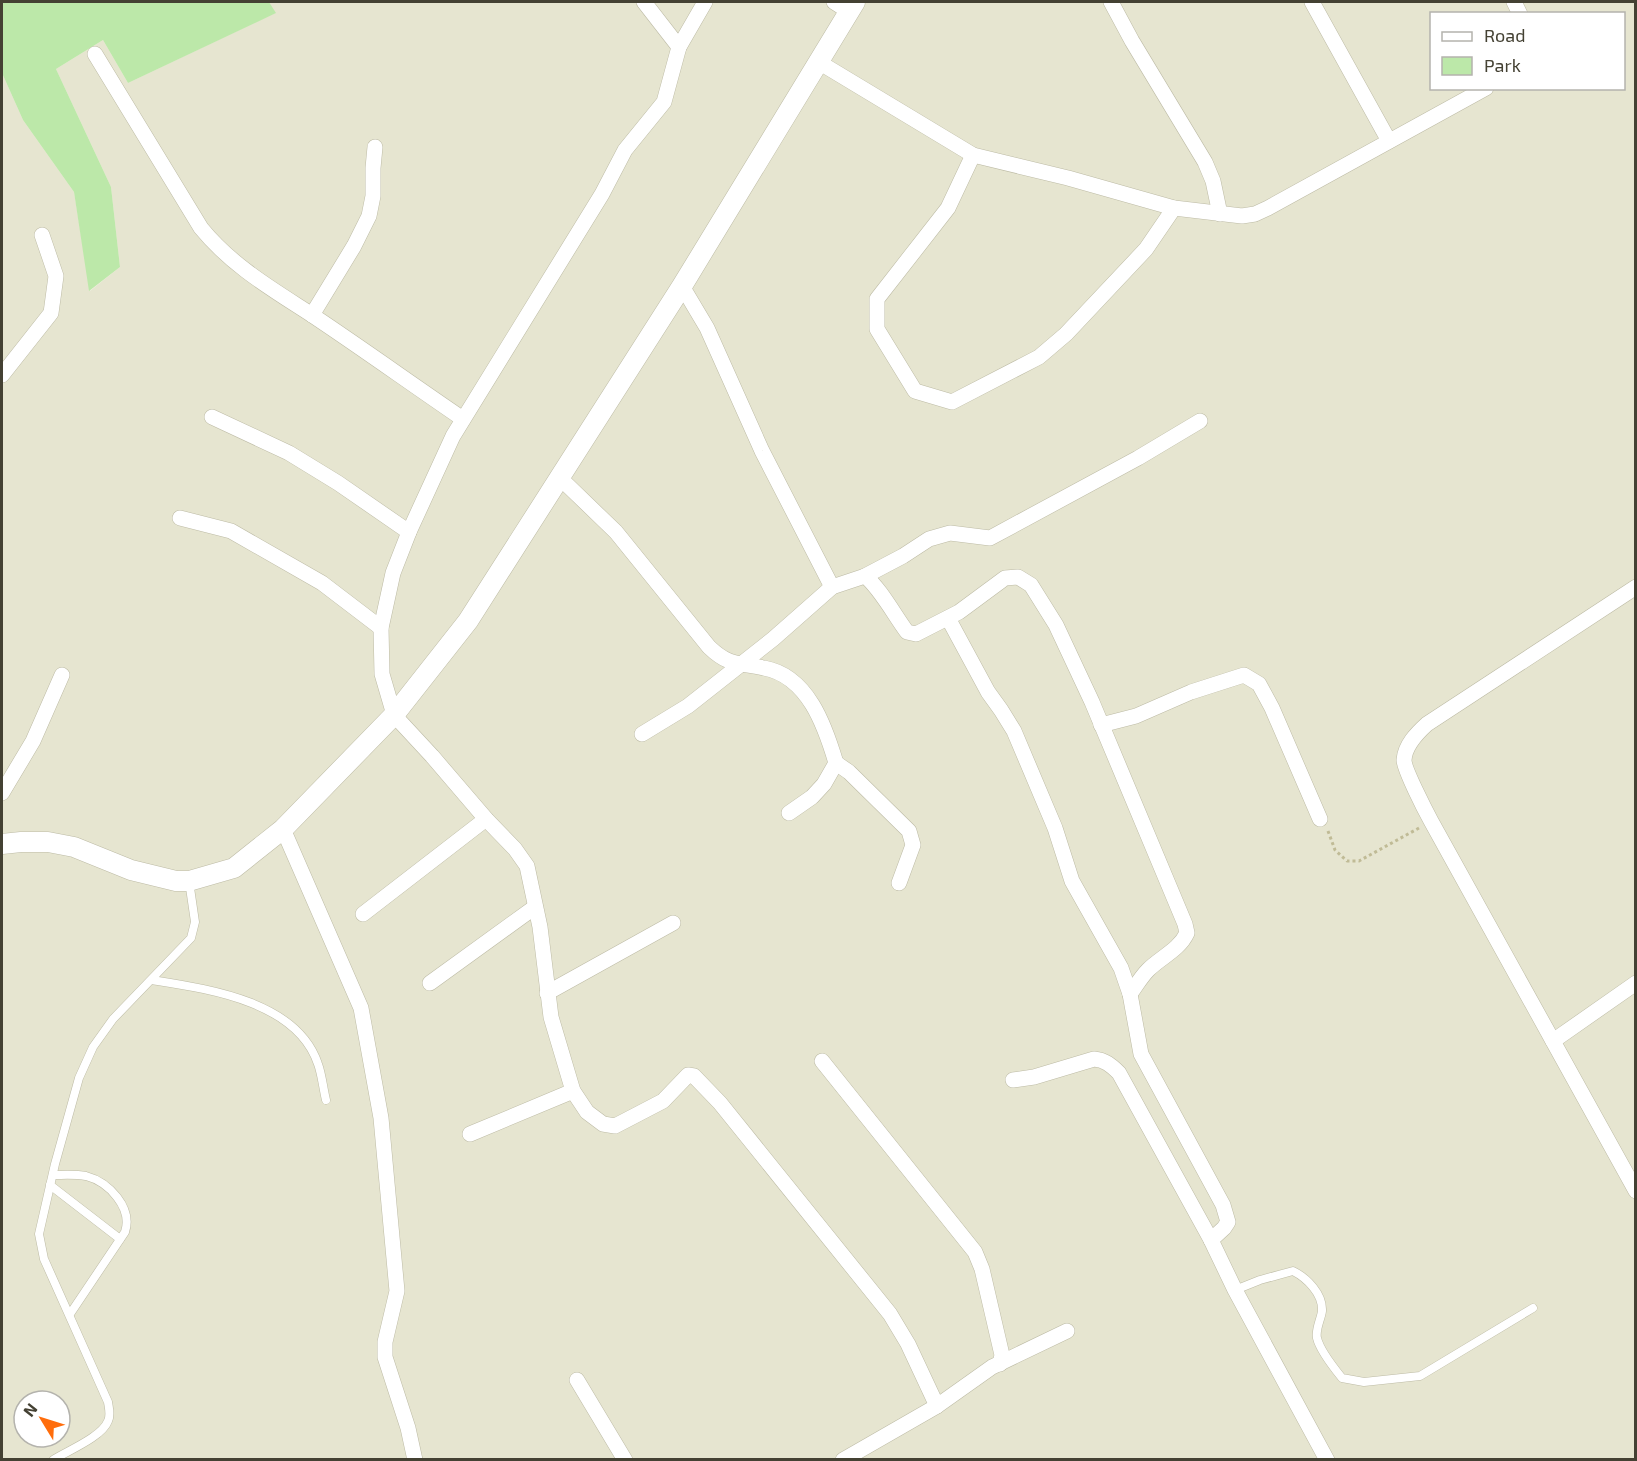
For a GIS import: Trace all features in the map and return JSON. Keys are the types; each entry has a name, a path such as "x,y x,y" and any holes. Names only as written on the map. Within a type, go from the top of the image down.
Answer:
{"street":[{"path":"644,2 679,47"},
{"path":"705,2 679,47 664,102 625,150 602,194 453,435 393,573 381,628 382,674 394,715 515,849 527,866 540,927 551,1017 573,1091 594,1119 603,1124 615,1126 663,1101 673,1093 683,1079 688,1075 694,1076 720,1103 890,1314 908,1344 937,1406"},
{"path":"1111,2 1205,162 1213,181 1220,214"},
{"path":"1312,2 1389,141"},
{"path":"2,844 48,842 74,847 131,870 176,881 189,881 234,868 283,829 394,715 468,621 682,286 817,61 846,5"},
{"path":"95,54 201,228 214,244 266,286 463,419"},
{"path":"817,61 973,155 1068,178 1174,208 1242,216 1255,214 1268,208 1482,90"},
{"path":"312,315 354,246 369,216 373,196 375,147"},
{"path":"973,155 948,208 877,299 877,329 915,391 952,402 1039,357 1066,334 1146,249 1174,208"},
{"path":"2,373 51,313 56,276 42,236"},
{"path":"682,286 707,327 762,451 832,587"},
{"path":"212,417 289,453 338,483 409,532"},
{"path":"642,734 688,706 741,665 832,587 865,576 929,539 950,533 990,538 1138,458 1200,421"},
{"path":"559,477 616,532 709,647 722,659 741,665 765,668 790,679 802,690 824,726 836,763 849,772 909,831 913,845 899,883"},
{"path":"180,518 231,531 322,583 381,628"},
{"path":"865,576 875,584 907,632 916,634 959,612 1005,578 1018,577 1024,580 1041,598 1056,625 1101,725 1187,933 1179,947 1165,955 1146,972 1130,994"},
{"path":"1635,587 1427,724 1416,734 1407,749 1404,762 1431,821 1635,1191"},
{"path":"948,618 988,692 1014,731 1055,828 1072,880 1120,968 1130,994 1141,1053 1223,1205 1228,1222 1211,1240"},
{"path":"2,793 33,741 62,675"},
{"path":"1101,725 1136,716 1191,692 1244,675 1259,684 1272,708 1320,819"},
{"path":"789,813 812,797 824,784 836,763"},
{"path":"363,914 486,819"},
{"path":"283,829 361,1008 381,1118 397,1291 385,1342 385,1357 416,1460"},
{"path":"430,982 535,907"},
{"path":"547,993 673,923"},
{"path":"1553,1041 1635,983"},
{"path":"1013,1080 1034,1077 1094,1059 1111,1064 1119,1073 1328,1460"},
{"path":"822,1061 975,1252 982,1269 1002,1355 1000,1364"},
{"path":"470,1134 573,1091"},
{"path":"843,1460 937,1406 988,1370 1067,1330"},
{"path":"577,1380 625,1460"}],"lane":[{"path":"53,1460 97,1434 104,1428 110,1414 108,1402 39,1244 39,1234 50,1185 79,1078 93,1047 113,1019 185,947 194,931 195,922 189,881"},
{"path":"152,980 230,996 267,1010 291,1024 306,1041 318,1062 326,1100"},
{"path":"53,1175 87,1177 101,1183 115,1195 128,1217 128,1223 120,1239 70,1314"},
{"path":"50,1185 120,1239"},
{"path":"1235,1290 1293,1271 1306,1278 1314,1289 1322,1308 1316,1338 1329,1362 1342,1378 1364,1382 1420,1376 1533,1308"}],"path":[{"path":"1320,819 1331,837 1335,850 1347,861 1359,861 1378,852 1431,821"}],"shaded area":[{"path":"269,2 1635,2 1635,1459 2,1459 2,73 23,120 74,192 90,291 120,267 111,187 56,69 103,40 128,83 275,13"}],"green space":[{"path":"2,2 269,2 276,13 128,83 103,40 56,69 111,187 120,267 89,291 74,192 23,120 2,73"}]}
